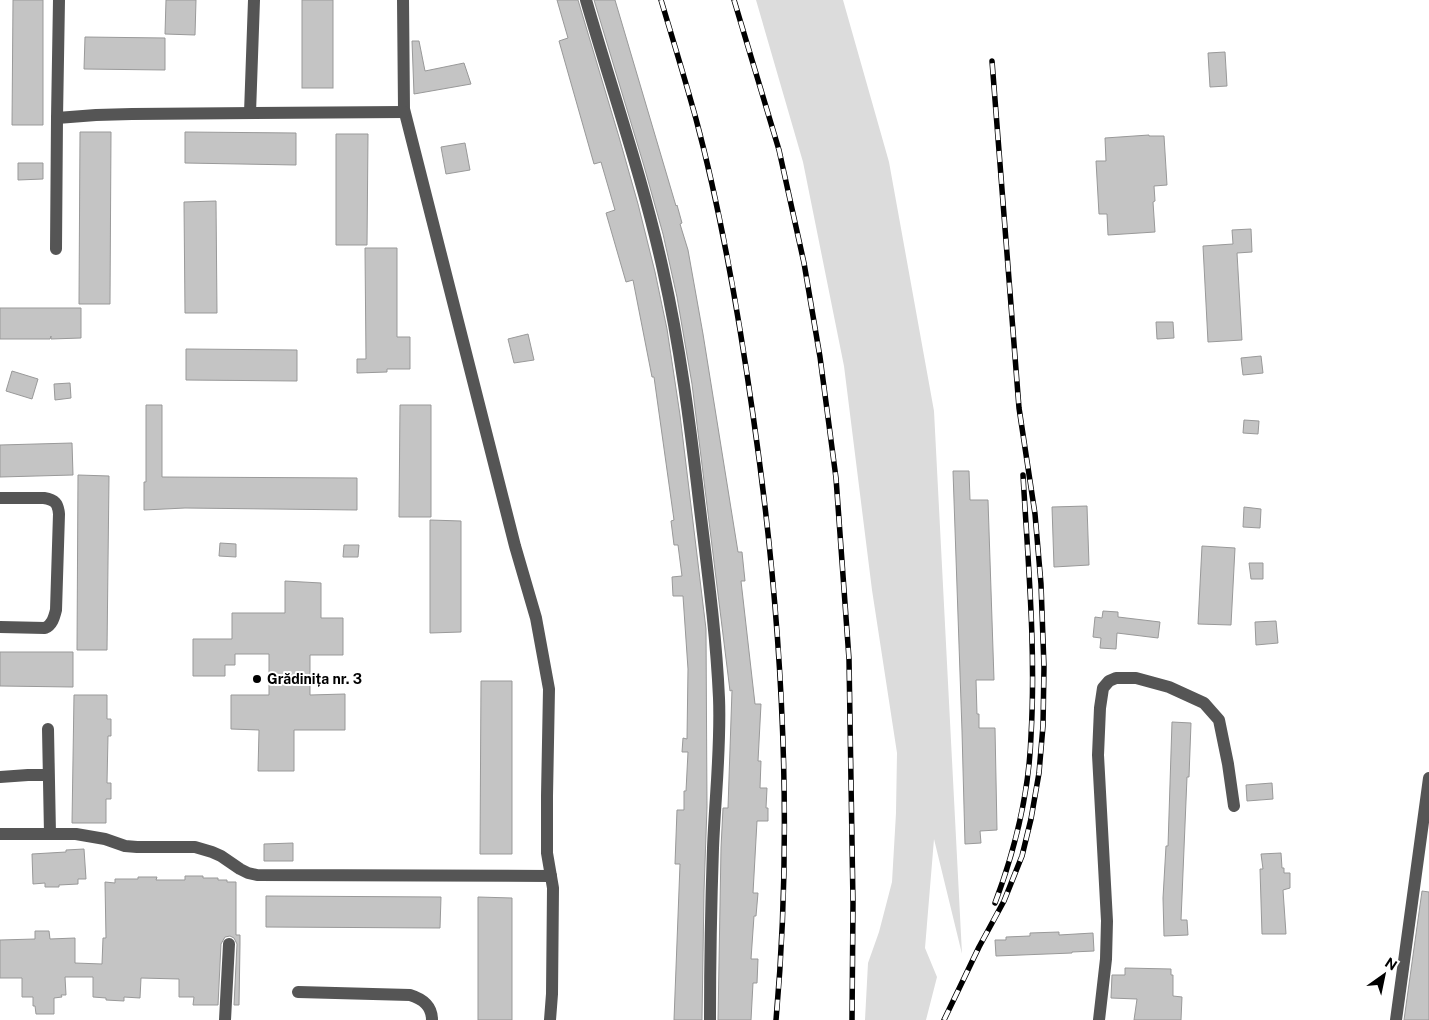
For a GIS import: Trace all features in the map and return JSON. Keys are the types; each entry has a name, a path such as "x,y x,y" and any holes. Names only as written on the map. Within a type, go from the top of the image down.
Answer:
{"lane":[{"path":"56,249 59,0"},
{"path":"250,113 254,0"},
{"path":"403,0 404,112 514,546 536,618 549,689 546,796 547,853 553,888 550,1020"},
{"path":"586,0 638,170 663,270 690,423 708,565 715,643 720,738 713,847 710,1020"},
{"path":"57,118 96,115 404,112"},
{"path":"0,498 44,498 55,502 58,506 59,514 56,610 52,623 45,628 0,626"},
{"path":"1099,1020 1108,921 1098,755 1100,708 1103,688 1109,681 1116,678 1136,678 1168,687 1204,703 1219,720 1234,806"},
{"path":"48,729 50,834"},
{"path":"0,777 48,775"},
{"path":"1396,1020 1429,778"},
{"path":"0,834 76,834 105,839 125,846 195,847 222,856 240,869 257,875 551,876"},
{"path":"225,1020 229,944"},
{"path":"298,992 410,995 417,997 429,1007 432,1013 432,1020"}],"shaded area":[{"path":"756,0 843,0 889,162 934,411 962,954 934,839 925,948 937,977 926,1020 865,1020 868,963 879,932 892,882 897,753 872,590 844,366 803,162"}],"building":[{"path":"13,0 43,0 43,125 12,125"},
{"path":"166,0 196,0 195,35 165,34"},
{"path":"302,0 333,0 333,88 302,88"},
{"path":"557,0 578,0 619,137 655,272 667,329 680,415 706,629 707,807 702,1020 674,1020 680,864 675,864 677,810 684,810 688,752 682,752 683,738 687,739 688,669 683,596 673,596 672,577 682,576 678,545 674,545 671,521 674,520 654,377 652,377 633,280 626,282 606,213 615,210 601,162 594,164 559,41 568,38"},
{"path":"594,0 615,0 682,223 680,224 688,250 703,334 738,552 742,552 745,581 741,581 755,704 761,704 758,761 761,761 760,788 767,788 766,808 768,808 768,821 757,821 753,893 758,893 756,916 754,916 751,959 758,959 757,983 753,983 751,1020 718,1020 721,848 723,808 728,808 732,690 730,691 692,384 677,297 663,234"},
{"path":"85,37 165,38 165,70 84,69"},
{"path":"412,41 419,41 425,71 464,63 471,84 414,94"},
{"path":"1225,52 1227,86 1210,87 1208,53"},
{"path":"80,132 111,132 110,304 79,304"},
{"path":"185,132 296,133 296,165 185,163"},
{"path":"336,134 368,134 367,245 336,245"},
{"path":"1149,135 1164,136 1167,185 1154,186 1155,232 1108,235 1107,214 1099,214 1096,161 1106,161 1105,138"},
{"path":"465,143 470,170 446,174 441,147"},
{"path":"18,163 43,163 43,179 18,180"},
{"path":"216,201 217,313 185,313 184,202"},
{"path":"1251,229 1252,252 1237,253 1242,340 1208,342 1203,246 1233,244 1232,230"},
{"path":"365,248 397,248 397,337 410,337 410,369 387,369 387,372 357,373 357,359 366,359"},
{"path":"0,308 81,308 81,338 51,339 51,336 50,339 0,339"},
{"path":"1156,322 1173,322 1174,338 1157,339"},
{"path":"528,334 534,360 514,363 508,339"},
{"path":"186,349 297,350 297,381 186,380"},
{"path":"1261,356 1263,373 1243,375 1241,358"},
{"path":"12,371 38,379 32,399 6,391"},
{"path":"70,383 71,398 55,400 54,384"},
{"path":"146,405 162,405 162,477 357,478 357,510 185,508 144,510"},
{"path":"400,405 431,405 431,517 399,517"},
{"path":"1244,420 1259,421 1258,434 1243,433"},
{"path":"72,443 73,475 0,477 0,445"},
{"path":"953,471 969,471 970,500 988,500 994,680 976,680 979,728 995,728 997,830 980,831 981,843 965,844 962,731"},
{"path":"78,475 109,476 107,650 77,650"},
{"path":"1087,506 1089,565 1054,567 1052,507"},
{"path":"1244,507 1261,509 1260,528 1243,527"},
{"path":"430,520 461,521 461,632 430,633"},
{"path":"220,543 236,544 236,557 219,556"},
{"path":"344,545 359,545 358,557 343,557"},
{"path":"1202,546 1235,548 1231,625 1198,624"},
{"path":"1249,563 1263,563 1263,579 1251,579"},
{"path":"285,581 321,583 321,618 343,618 343,655 310,655 310,695 345,694 345,730 294,730 294,771 258,771 259,730 231,729 231,695 269,695 269,654 235,654 235,665 225,665 225,676 193,676 193,639 232,639 232,613 285,613"},
{"path":"1103,611 1118,612 1118,617 1160,622 1158,638 1117,633 1116,649 1100,648 1101,638 1093,637 1095,617 1102,618"},
{"path":"1276,621 1278,643 1256,645 1255,622"},
{"path":"0,652 73,652 73,687 0,686"},
{"path":"481,681 512,681 512,854 480,854"},
{"path":"74,695 107,695 107,719 111,719 111,736 108,736 107,783 111,783 111,799 106,799 106,823 72,823"},
{"path":"1172,722 1191,723 1181,920 1187,920 1188,935 1164,936 1163,898 1166,846 1168,846"},
{"path":"1272,783 1273,799 1247,801 1246,785"},
{"path":"293,843 293,861 264,861 264,844"},
{"path":"84,849 86,879 78,879 78,884 59,885 59,887 45,887 45,883 33,884 32,854"},
{"path":"1281,853 1284,873 1290,873 1290,888 1283,890 1286,934 1262,934 1260,869 1263,869 1261,854"},
{"path":"185,876 203,876 203,878 218,878 218,880 227,880 227,882 236,882 236,935 240,935 239,1005 234,1005 237,944 234,938 230,936 225,937 221,944 218,1005 193,1005 194,997 179,997 179,979 141,978 140,998 124,997 124,1001 93,997 93,977 65,977 66,995 54,998 54,1014 36,1014 35,1006 33,1006 33,997 22,997 22,978 0,978 0,940 35,939 35,931 49,931 50,939 75,938 75,963 102,964 103,938 106,938 105,882 115,883 115,879 138,879 138,877 157,877 156,880 185,880"},
{"path":"1422,891 1429,892 1429,1020 1404,1020"},
{"path":"266,896 441,897 440,928 266,927"},
{"path":"478,897 512,898 512,1020 478,1020"},
{"path":"1059,932 1059,935 1093,933 1094,951 996,956 995,940 1006,940 1006,937 1030,936 1030,933"},
{"path":"1125,968 1171,969 1171,975 1173,975 1173,996 1182,997 1181,1020 1134,1020 1137,999 1111,998 1112,975 1125,975"}],"railway":[{"path":"661,0 696,119 722,229 742,341 763,490 778,641 784,793 784,868 776,1020"},
{"path":"734,0 779,150 804,263 820,357 836,478 849,659 853,903 852,1020"},
{"path":"944,1020 979,947 1004,901 1022,856 1039,773 1043,726 1044,667 1041,584 1035,514 1019,408 992,61"},
{"path":"995,903 1015,842 1030,757 1033,671 1023,475"}],"place":[{"name":"Grădinița nr. 3","path":"257,679"}]}
